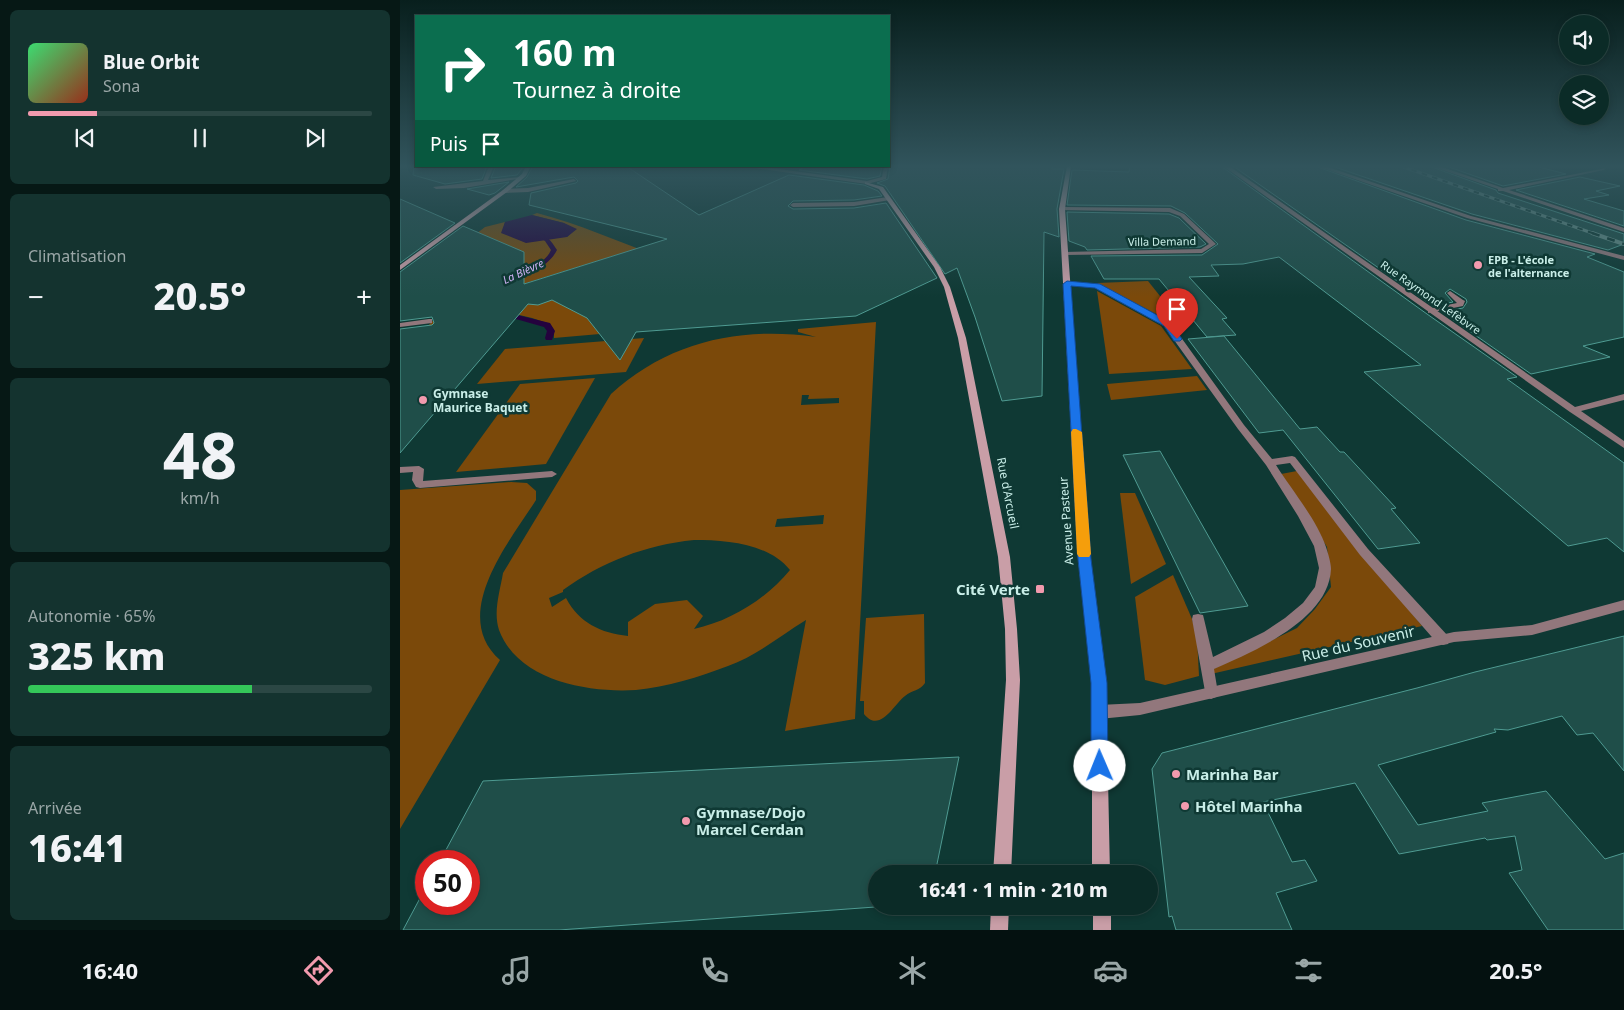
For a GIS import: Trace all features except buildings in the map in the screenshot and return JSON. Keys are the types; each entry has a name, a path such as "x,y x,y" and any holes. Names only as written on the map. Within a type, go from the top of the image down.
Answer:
{"main road":[{"path":"400,268 480,209"},
{"name":"Rue d'Arcueil","path":"895,209 937,267 952,303 962,338 1004,557 1011,629 1013,680 1003,865"},
{"name":"Avenue Pasteur","path":"1062,209 1084,559 1099,683 1101,865"},
{"path":"999,930 1000,915"},
{"path":"1102,915 1102,930"}],"street":[{"name":"Villa Demand","path":"1065,253 1202,251 1213,244 1182,215 1170,210 1105,209"},
{"name":"Rue Raymond Lefèbvre","path":"1287,209 1624,445"},
{"path":"1447,209 1624,258"},
{"path":"1559,209 1624,230"},
{"path":"1067,284 1097,286 1167,324 1241,427 1270,463 1320,546 1324,571 1322,582 1312,602 1300,614 1266,637 1206,666"},
{"path":"1431,311 1460,304 1461,301 1450,293"},
{"path":"400,325 429,321"},
{"path":"1573,410 1624,397"},
{"path":"1270,463 1292,459 1364,552 1443,640"},
{"path":"400,470 419,468 417,480 420,485 552,474"},
{"name":"Rue du Souvenir","path":"1099,712 1140,709 1454,637 1532,630 1624,605"},
{"path":"1198,619 1204,639 1211,693"}],"shaded area":[{"path":"537,213 571,223 670,260 623,253 523,284 602,284 591,323 600,334 554,338 554,330 550,324 511,313 428,326 439,314 450,254 485,227 505,222 502,233 567,237 573,231 564,223 532,215"},
{"path":"532,215 564,223 577,229 567,237 526,243 501,233 505,222"},
{"path":"1148,281 1176,316 1162,317 1097,283"},
{"path":"1097,291 1161,326 1192,369 1109,374"},
{"path":"876,322 855,719 785,731 806,620 738,662 694,678 648,689 617,690 577,686 538,672 522,661 508,647 497,623 498,602 503,573 611,394 633,376 656,362 681,350 706,342 733,336 760,334 816,337 798,332 798,329","holes":["802,395 809,395 808,399 839,398 839,403 801,405","824,515 823,524 775,527 777,519","706,540 746,545 770,554 790,570 781,581 747,607 721,620 694,629 703,616 687,600 655,604 628,622 628,636 618,635 592,625 577,614 566,598 552,607 549,598 563,592 563,590 593,571 625,556 676,542"]},
{"path":"644,338 626,372 477,384 505,349"},
{"path":"1197,376 1207,390 1111,400 1107,384"},
{"path":"595,378 546,464 456,472 520,384"},
{"path":"1297,471 1422,626 1211,674 1209,671 1297,628 1315,609 1331,587 1327,547 1281,474"},
{"path":"511,482 527,483 536,491 536,500 499,557 482,601 480,622 486,642 500,660 400,829 400,490"},
{"path":"1120,493 1135,493 1166,564 1131,584"},
{"path":"1173,575 1192,619 1197,637 1199,676 1165,685 1145,680 1135,597"},
{"path":"924,614 925,683 921,688 905,696 886,716 876,721 870,719 864,714 864,701 860,701 866,618"}],"waterway":[{"name":"La Bièvre","path":"511,277 536,268 552,256 554,250 547,240 537,233"},
{"name":"La Bièvre","path":"508,314 547,325 551,331 549,338"}],"railway":[{"path":"1525,209 1595,234"},
{"path":"1592,233 1624,244"}],"slow traffic":[{"path":"1076,432 1084,554"}],"place":[{"name":"EPB - L'école de l'alternance","path":"1478,265"},
{"name":"Gymnase Maurice Baquet","path":"423,400"},
{"name":"Cité Verte","path":"1040,589"},
{"name":"Marinha Bar","path":"1176,774"},
{"name":"Hôtel Marinha","path":"1185,806"},
{"name":"Gymnase/Dojo Marcel Cerdan","path":"686,821"}],"route":[{"path":"1100,766 1099,683 1084,559 1067,284 1097,286 1167,324 1177,339"}]}
